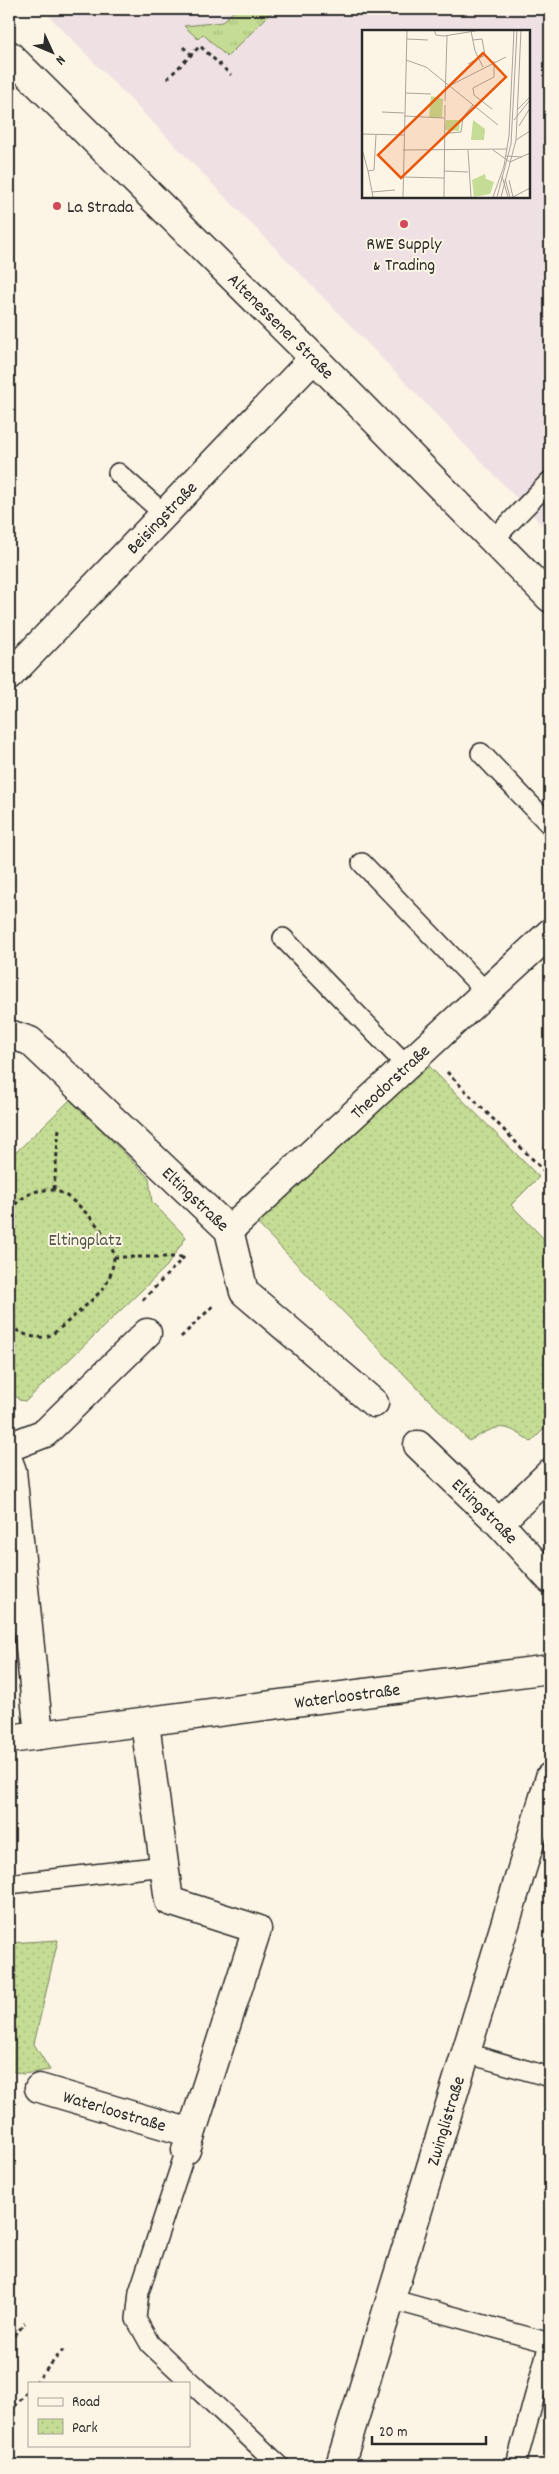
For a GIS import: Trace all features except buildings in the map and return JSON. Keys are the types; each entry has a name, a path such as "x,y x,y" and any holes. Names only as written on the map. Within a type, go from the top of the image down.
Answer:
{"street":[{"name":"Altenessener Straße","path":"9,55 314,358 550,598"},
{"name":"Beisingstraße","path":"9,676 163,513 314,358"},
{"name":"Theodorstraße","path":"229,1230 550,933"},
{"name":"Eltingstraße","path":"9,1034 30,1041 229,1230 244,1292 374,1404"},
{"path":"9,1447 45,1433 146,1333"},
{"name":"Eltingstraße","path":"418,1445 499,1523 550,1579"},
{"path":"9,1463 12,1471 39,1735"},
{"path":"499,1523 550,1473"},
{"name":"Waterloostraße","path":"9,1739 550,1670"},
{"path":"146,1723 169,1901 258,1930 189,2141"},
{"name":"Zwinglistraße","path":"340,2465 550,1777"},
{"name":"Waterloostraße","path":"39,2088 189,2141"}],"lane":[{"path":"118,473 163,513"},
{"path":"493,540 550,481"},
{"path":"481,753 550,825"},
{"path":"362,863 486,992"},
{"path":"283,938 416,1057"},
{"path":"9,1884 164,1866"},
{"path":"466,2052 550,2077"},
{"path":"189,2141 139,2292 136,2319 150,2344 279,2465"},
{"path":"390,2299 550,2342 516,2465"}],"path":[{"path":"167,79 200,46 231,75"},
{"path":"183,47 192,55"},
{"path":"416,1057 550,1177"},
{"path":"54,1189 59,1128"},
{"path":"9,1210 29,1192 54,1189 78,1204 106,1238 114,1257 106,1286 51,1335 34,1337 16,1331 9,1324"},
{"path":"114,1257 184,1257"},
{"path":"9,2342 25,2324"},
{"path":"36,2382 63,2350"},
{"path":"9,2413 28,2391"}],"shaded area":[{"name":"RWE Supply & Trading","path":"42,9 550,9 550,533 347,322"}],"green space":[{"path":"236,9 275,9 227,57 203,34 198,39 184,26 222,22"},
{"path":"421,1058 539,1177 511,1205 550,1245 550,1423 531,1442 507,1428 487,1431 469,1441 251,1217"},
{"name":"Eltingplatz","path":"71,1099 149,1178 152,1202 186,1237 167,1266 26,1401 19,1400 9,1389 9,1159"},
{"path":"58,1940 34,2044 50,2070 23,2074 9,2070 9,1943"}],"place":[{"name":"La Strada","path":"57,206"},
{"name":"RWE Supply & Trading","path":"404,224"}]}
